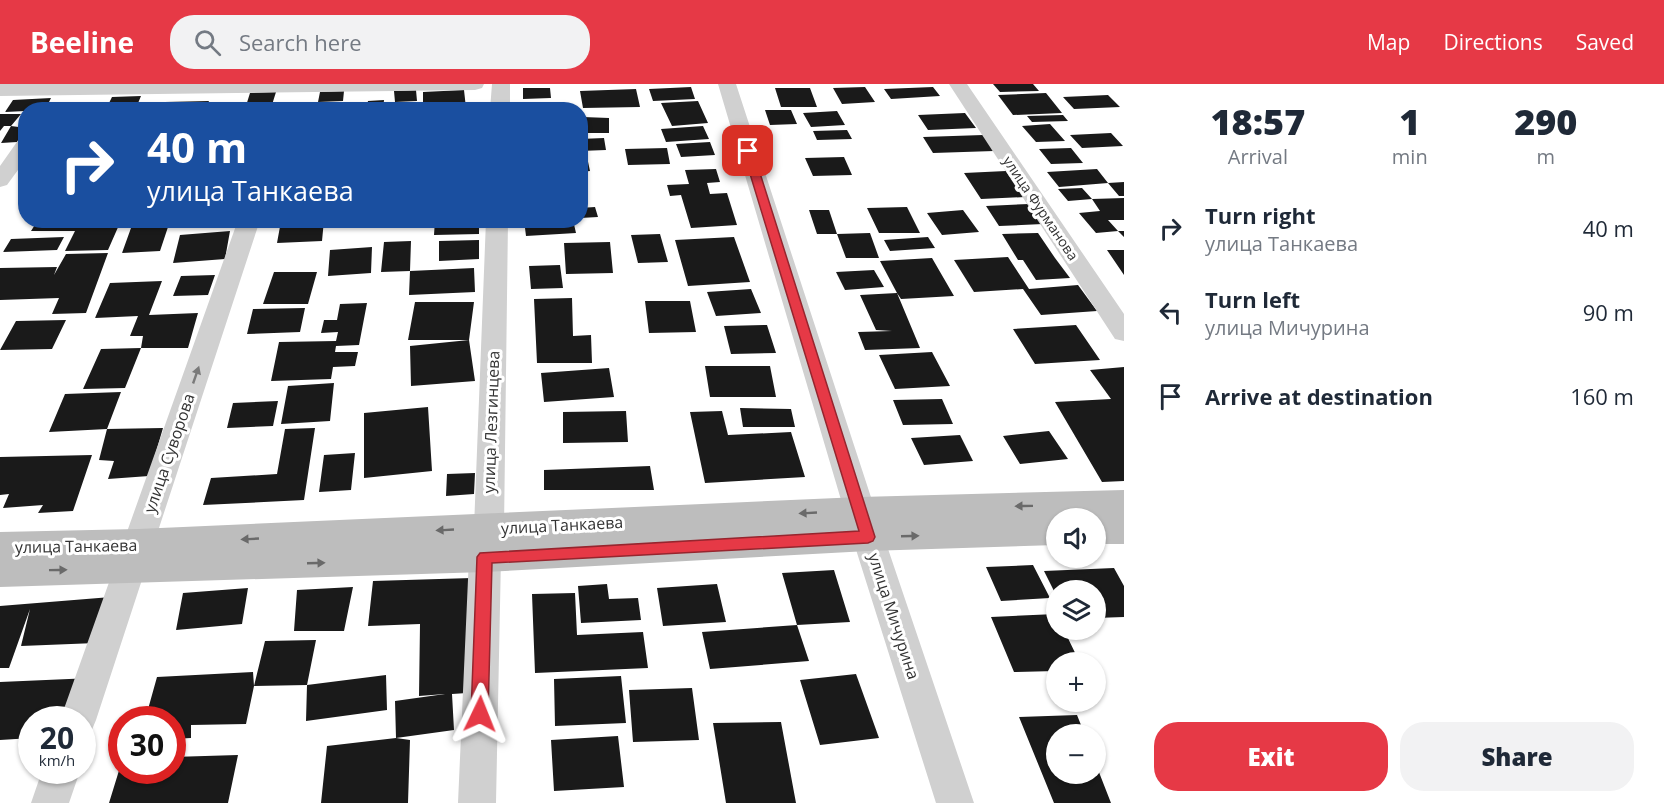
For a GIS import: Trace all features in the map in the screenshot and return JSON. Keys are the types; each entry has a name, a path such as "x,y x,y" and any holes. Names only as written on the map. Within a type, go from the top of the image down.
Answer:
{"main road":[{"name":"улица Танкаева","path":"0,572 133,557 487,543 864,524 1124,504"},
{"name":"улица Танкаева","path":"864,524 1046,531"},
{"path":"1106,530 1124,530"},
{"name":"улица Танкаева","path":"0,547 133,557"}],"street":[{"path":"0,90 475,84"},
{"path":"501,84 501,102"},
{"name":"улица Мичурина","path":"727,84 864,524 956,803"},
{"name":"улица Фурманова","path":"958,84 1124,333"},
{"path":"282,102 289,86"},
{"path":"53,102 61,89"},
{"path":"0,181 18,155"},
{"name":"улица Суворова","path":"83,706 246,228"},
{"name":"улица Лезгинцева","path":"477,803 497,228"},
{"path":"50,803 57,784"}],"building":[{"path":"993,84 1033,84 1039,91 1000,92"},
{"path":"691,87 695,99 653,101 649,89"},
{"path":"865,87 875,102 842,104 833,88"},
{"path":"933,87 940,96 891,99 884,89"},
{"path":"523,88 550,88 551,98 523,99"},
{"path":"775,88 810,88 817,107 781,107"},
{"path":"636,89 640,107 588,108 588,102 582,102 580,91"},
{"path":"416,90 417,101 395,102 394,91"},
{"path":"464,90 465,102 423,102 423,92"},
{"path":"344,91 343,101 318,102 320,92"},
{"path":"276,92 273,102 247,102 250,93"},
{"path":"1046,93 1062,113 1013,115 998,95"},
{"path":"1108,95 1120,107 1074,109 1063,97"},
{"path":"141,96 138,102 110,102 112,97"},
{"path":"51,98 49,102 18,102 18,111 5,112 13,100"},
{"path":"384,100 384,102 368,101"},
{"path":"698,101 708,123 672,126 661,103"},
{"path":"765,110 791,110 797,124 770,125"},
{"path":"837,111 845,125 811,127 803,113"},
{"path":"965,113 976,128 928,130 918,115"},
{"path":"0,114 18,114 18,118 11,126 4,126 0,131"},
{"path":"1063,115 1068,121 1032,122 1027,116"},
{"path":"588,117 609,118 609,133 588,133"},
{"path":"1050,124 1065,141 1036,142 1022,126"},
{"path":"11,126 18,127 17,142 1,143"},
{"path":"703,126 709,139 666,142 661,129"},
{"path":"847,130 852,139 817,140 813,131"},
{"path":"1111,133 1123,146 1082,148 1070,135"},
{"path":"983,135 994,151 933,153 923,137"},
{"path":"604,138 606,150 588,151 588,139"},
{"path":"710,142 715,155 681,157 676,144"},
{"path":"667,148 670,164 628,165 625,149"},
{"path":"1071,148 1083,163 1051,164 1039,149"},
{"path":"844,157 852,175 813,176 805,158"},
{"path":"716,169 720,182 707,183 710,194 727,193 737,225 691,228 681,195 670,196 667,185 689,184 685,170"},
{"path":"1097,169 1108,183 1059,187 1047,172"},
{"path":"1006,171 1025,197 981,199 964,173"},
{"path":"1124,182 1124,196 1119,196 1108,183"},
{"path":"1082,188 1092,199 1068,201 1058,189"},
{"path":"1124,198 1124,220 1108,220 1118,231 1096,233 1079,213 1100,211 1092,199"},
{"path":"1029,204 1043,224 999,226 986,206"},
{"path":"588,207 595,207 598,217 588,218"},
{"path":"907,207 920,233 879,233 867,208"},
{"path":"809,210 829,210 837,234 817,234"},
{"path":"963,210 979,232 942,235 927,213"},
{"path":"33,228 118,228 108,250 65,251 75,231 31,231"},
{"path":"131,228 168,228 160,251 122,253"},
{"path":"280,228 323,228 322,241 277,243"},
{"path":"434,228 479,228 479,234 434,235"},
{"path":"525,228 575,228 576,233 526,236"},
{"path":"230,231 225,259 173,263 180,235"},
{"path":"870,233 879,258 846,258 837,234"},
{"path":"1038,233 1070,278 1036,280 1023,260 1018,260 1002,234"},
{"path":"660,234 668,262 638,263 631,235"},
{"path":"64,237 57,250 3,252 11,239"},
{"path":"734,237 750,282 688,286 675,240"},
{"path":"928,237 935,248 890,251 884,240"},
{"path":"479,240 479,259 439,261 439,241"},
{"path":"411,241 410,271 381,272 384,242"},
{"path":"610,242 613,273 566,274 564,243"},
{"path":"372,247 371,273 328,276 330,250"},
{"path":"1107,250 1124,250 1124,275"},
{"path":"108,253 86,313 52,314 59,298 0,300 0,268 57,267 54,275 66,254"},
{"path":"1008,257 1029,289 1078,285 1097,311 1041,315 1023,289 974,292 954,260"},
{"path":"932,258 954,296 901,299 880,261"},
{"path":"560,265 563,288 531,289 529,266"},
{"path":"474,268 475,292 409,295 410,271"},
{"path":"874,270 884,287 845,290 836,272"},
{"path":"274,272 317,272 308,304 263,304"},
{"path":"215,275 208,295 173,296 181,276"},
{"path":"162,281 149,315 198,313 188,348 141,348 143,336 130,336 138,316 95,318 110,283"},
{"path":"751,289 761,313 716,316 707,292"},
{"path":"897,293 920,348 865,350 858,332 892,331 876,330 860,295"},
{"path":"572,298 573,336 591,335 592,363 537,363 534,299"},
{"path":"645,301 690,301 696,332 649,333"},
{"path":"415,302 474,302 469,340 408,340"},
{"path":"367,303 359,345 336,346 335,352 358,352 355,366 333,367 331,379 271,381 279,342 336,341 338,332 321,333 324,320 337,320 340,304"},
{"path":"305,308 300,332 247,334 253,309"},
{"path":"66,320 52,349 0,350 16,321"},
{"path":"767,325 776,353 731,354 724,326"},
{"path":"1076,325 1100,360 1035,364 1013,329"},
{"path":"469,340 475,381 411,386 410,346"},
{"path":"141,348 125,388 83,389 101,349"},
{"path":"932,352 950,386 895,389 879,355"},
{"path":"705,366 770,366 776,397 710,397"},
{"path":"1124,367 1124,481 1102,482 1055,402 1111,399 1090,370"},
{"path":"609,368 614,397 544,402 541,373"},
{"path":"334,383 330,421 281,424 288,386"},
{"path":"121,392 107,429 49,432 65,394"},
{"path":"942,399 953,424 903,425 893,400"},
{"path":"278,401 273,426 227,428 233,403"},
{"path":"428,407 432,471 364,478 364,413"},
{"path":"740,408 791,409 795,427 743,427"},
{"path":"626,411 628,442 563,443 563,412"},
{"path":"722,411 728,435 791,432 805,477 705,483 690,412"},
{"path":"163,428 149,476 108,479 114,461 99,460 107,429"},
{"path":"315,428 304,500 203,505 211,478 277,474 285,429"},
{"path":"1049,431 1068,459 1020,464 1003,436"},
{"path":"960,435 973,461 924,465 911,438"},
{"path":"355,453 351,490 319,492 324,455"},
{"path":"92,455 73,511 38,513 43,505 3,508 9,494 0,495 0,457"},
{"path":"650,466 654,490 544,490 544,470"},
{"path":"475,473 474,494 446,496 447,474"},
{"path":"1033,565 1046,590 1046,598 1001,601 986,567"},
{"path":"1114,568 1124,586 1124,617 1106,618 1106,580 1048,580 1044,571"},
{"path":"834,570 850,622 797,625 782,573"},
{"path":"472,578 467,693 452,694 454,730 396,738 395,701 445,694 419,696 420,624 368,626 373,581"},
{"path":"607,584 609,599 638,598 641,620 581,623 578,586"},
{"path":"717,584 726,622 663,626 657,588"},
{"path":"353,587 344,631 294,631 297,590"},
{"path":"248,588 242,624 176,630 183,593"},
{"path":"575,593 577,635 643,632 648,668 535,673 532,594"},
{"path":"111,597 96,643 21,646 30,609 9,668 0,668 0,606"},
{"path":"1046,614 1046,640 1069,640 1075,652 1046,652 1046,671 1014,672 991,617"},
{"path":"797,625 809,661 710,669 702,632"},
{"path":"316,640 307,685 254,686 265,641"},
{"path":"253,672 254,686 246,724 191,725 191,738 186,738 186,706 149,706 157,677"},
{"path":"856,674 879,738 820,745 800,680"},
{"path":"386,675 387,710 306,721 307,685"},
{"path":"621,676 626,723 555,726 554,679"},
{"path":"92,678 83,706 18,706 18,739 0,740 0,682"},
{"path":"692,688 699,740 633,742 629,690"},
{"path":"1077,715 1081,724 1046,724 1046,783 1019,717"},
{"path":"781,722 796,803 726,803 713,723"},
{"path":"618,736 624,787 554,791 551,740"},
{"path":"396,738 410,740 408,803 321,803 327,746"},
{"path":"238,755 228,803 109,803 115,784 186,784 186,757"},
{"path":"1046,784 1104,784 1111,803 1054,803"}],"route":[{"path":"480,714 485,557 868,537 748,151"}]}
